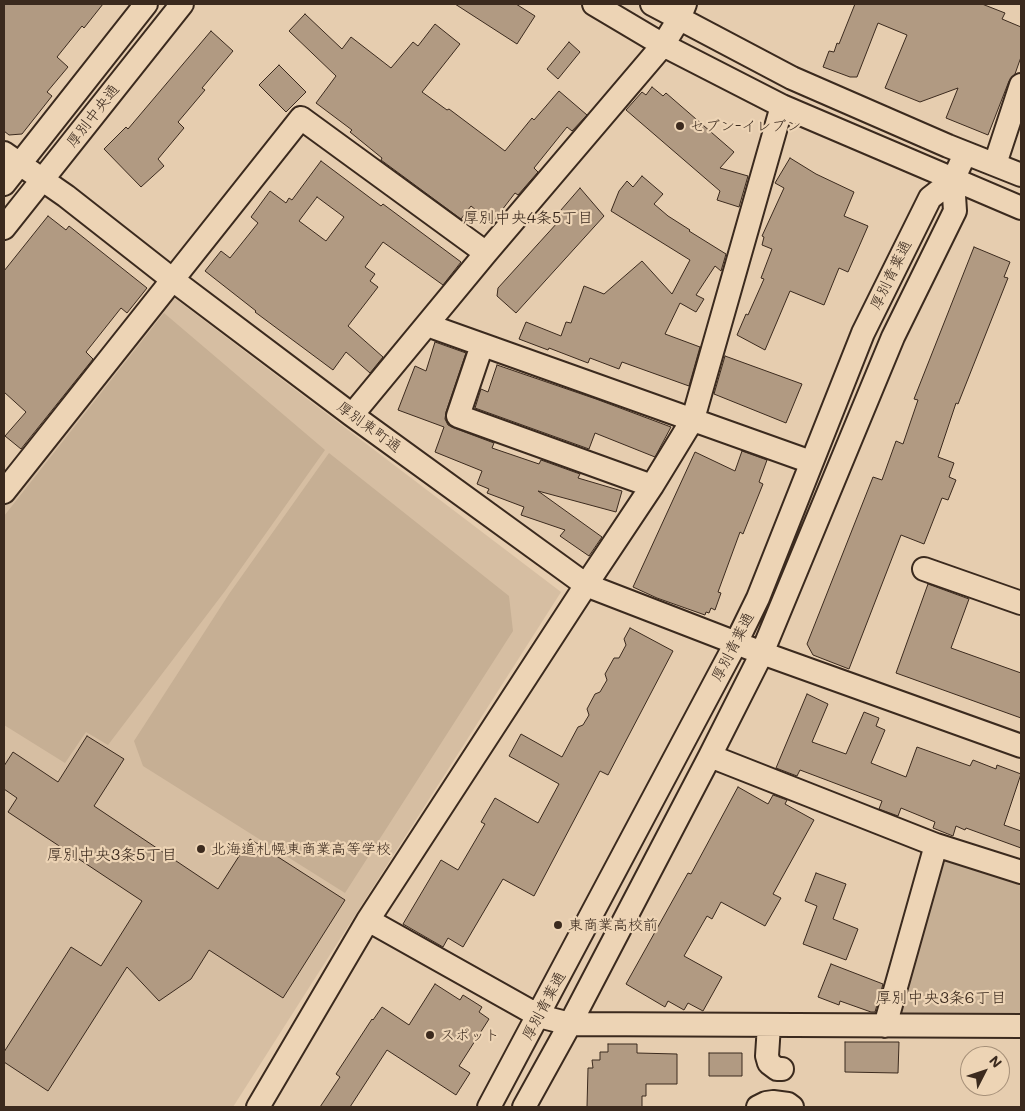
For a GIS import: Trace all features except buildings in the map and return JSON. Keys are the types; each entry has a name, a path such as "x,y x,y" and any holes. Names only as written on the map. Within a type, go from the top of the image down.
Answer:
{"street":[{"name":"厚別中央通","path":"4,184 12,158 146,4"},
{"name":"厚別中央通","path":"4,228 182,4"},
{"path":"594,4 663,45 782,106 1021,208"},
{"path":"652,4 682,11 792,78 965,154 1021,175"},
{"path":"352,415 486,253 663,45 682,11"},
{"path":"995,164 1021,85"},
{"path":"258,1107 368,920 652,486 693,419 782,106"},
{"path":"4,492 301,118 486,253"},
{"name":"厚別青葉通","path":"489,1107 736,643 758,598 810,462 863,333 925,206 930,198 953,180 965,154"},
{"name":"厚別東町通","path":"12,158 44,180 352,415 586,585 736,643 1021,746"},
{"name":"厚別青葉通","path":"524,1107 570,1024 762,652 892,337 955,211 953,180"},
{"path":"427,325 810,462"},
{"path":"482,345 458,416 652,486"},
{"path":"924,569 1021,603"},
{"path":"710,756 936,845 1021,872"},
{"path":"885,1026 936,845"},
{"path":"368,920 539,1016 570,1024 1021,1026"},
{"path":"769,1025 767,1056 769,1063 777,1069 782,1069"},
{"path":"758,1107 773,1102 788,1104 792,1107"}],"shaded area":[{"name":"北海道札幌東商業高等学校","path":"168,293 561,592 233,1107 4,1107 4,502"},
{"path":"164,313 325,450 225,591 108,745 86,732 65,763 4,725 4,516"},
{"path":"329,453 509,596 513,631 345,893 143,766 134,741 229,594"},
{"path":"939,855 1021,885 1021,1019 898,1014"}],"place":[{"name":"セブン-イレブン","path":"680,126"},
{"name":"北海道札幌東商業高等学校","path":"201,849"},
{"name":"東商業高校前","path":"558,925"},
{"name":"スポット","path":"430,1035"}],"district":[{"name":"厚別中央4条5丁目","path":"528,218"},
{"name":"厚別中央3条5丁目","path":"112,855"},
{"name":"厚別中央3条6丁目","path":"941,998"}]}
